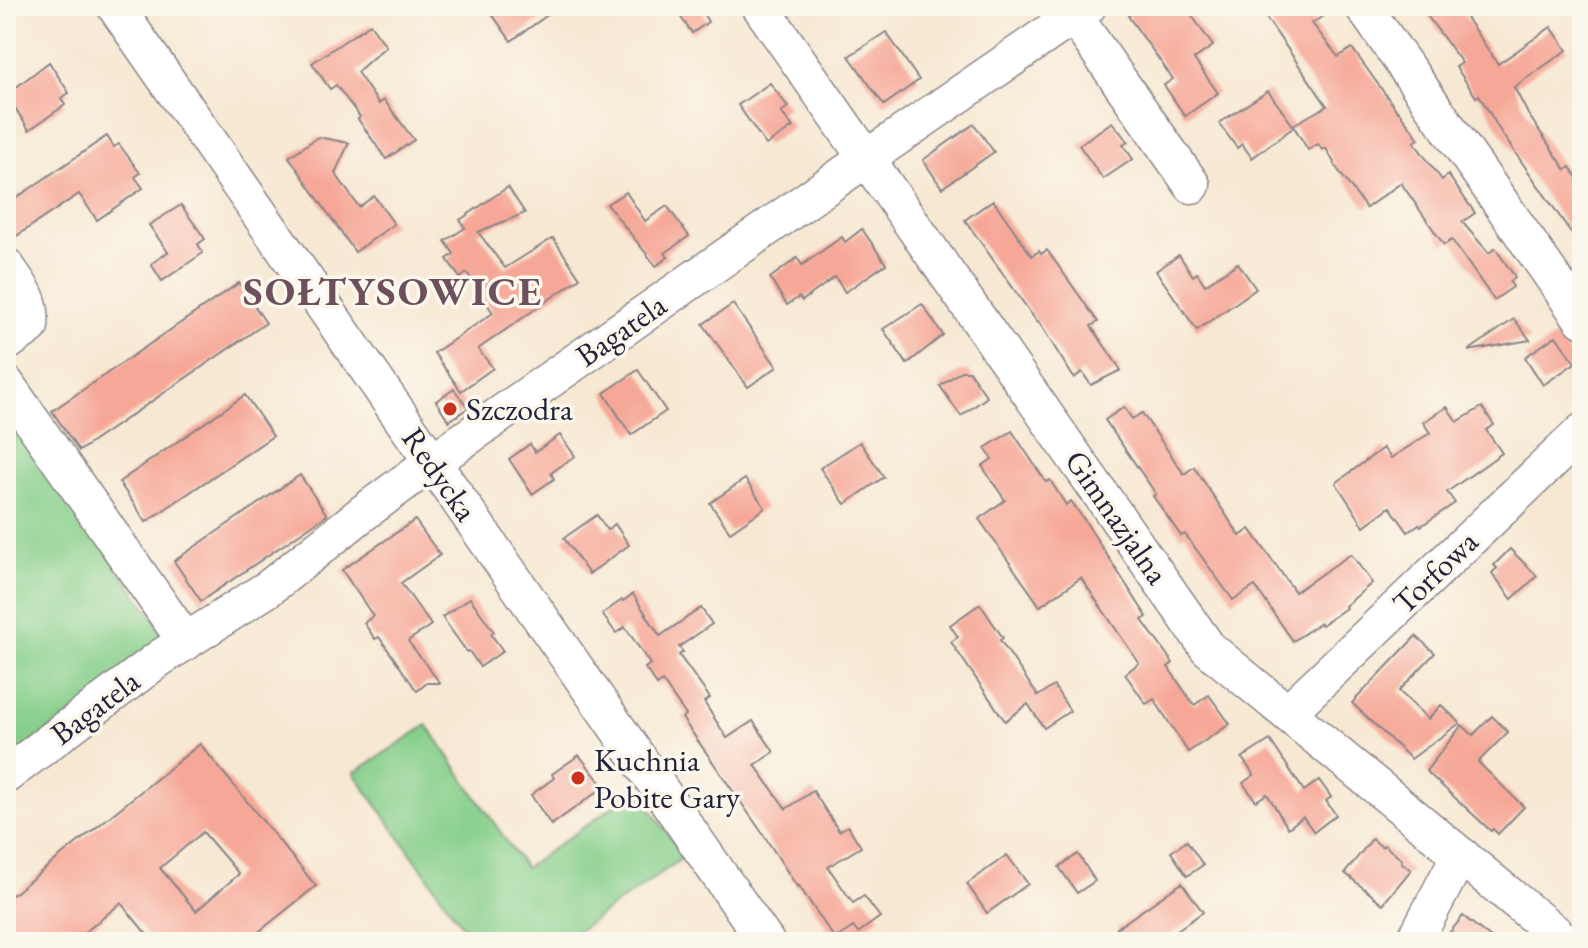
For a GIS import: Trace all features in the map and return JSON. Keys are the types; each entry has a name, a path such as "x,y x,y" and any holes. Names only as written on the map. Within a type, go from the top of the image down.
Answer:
{"street":[{"name":"Redycka","path":"115,6 766,942"},
{"name":"Gimnazjalna","path":"760,6 1208,648 1566,942"},
{"path":"1363,6 1582,319"},
{"name":"Bagatela","path":"6,775 160,658 269,588 432,462 1081,11"},
{"path":"1081,11 1192,185"},
{"path":"6,266 28,299 31,312 30,326 6,343"},
{"path":"6,384 186,642"},
{"name":"Torfowa","path":"1288,712 1582,432"},
{"path":"1414,942 1462,856"}],"green space":[{"path":"6,414 171,642 6,761"},
{"path":"427,725 525,868 637,790 684,857 572,935 576,942 474,942 354,773"}],"building":[{"path":"504,6 560,6 511,41 492,14"},
{"path":"673,6 699,6 708,22 692,33"},
{"path":"1143,6 1185,6 1213,46 1194,59 1218,93 1185,116 1164,85 1173,79 1128,16"},
{"path":"1258,6 1340,6 1312,23 1338,57 1352,48 1419,139 1414,142 1442,180 1448,175 1475,213 1462,222 1489,253 1495,248 1515,277 1510,282 1513,287 1494,300 1452,240 1444,245 1401,183 1366,208 1326,148 1322,150 1318,144 1308,150 1293,125 1327,106"},
{"path":"1420,6 1458,6 1498,64 1551,27 1567,50 1514,87 1528,114 1566,170 1570,167 1582,185 1582,248 1502,134 1479,95 1476,97 1456,67 1462,63"},
{"path":"370,24 386,46 357,72 379,104 384,100 414,140 386,159 336,85 330,89 312,63"},
{"path":"886,32 919,80 884,105 849,56"},
{"path":"49,62 69,93 61,98 65,105 29,130 10,100 13,97 10,92"},
{"path":"770,83 788,107 781,112 793,127 766,145 738,105"},
{"path":"1268,91 1294,127 1252,158 1242,144 1237,148 1219,123"},
{"path":"1112,122 1128,142 1123,145 1133,159 1103,179 1079,145"},
{"path":"974,124 994,152 942,188 923,160"},
{"path":"107,136 114,147 119,144 140,173 135,177 143,188 97,220 79,194 6,243 6,205"},
{"path":"318,137 349,143 335,173 359,207 374,196 394,224 355,252 289,157"},
{"path":"508,187 525,213 478,232 505,268 553,238 580,278 478,349 493,368 461,391 434,353 493,313 467,273 460,278 447,259 454,254 445,241 465,228 460,220"},
{"path":"626,192 645,221 667,206 689,236 665,253 668,257 656,266 607,204"},
{"path":"993,200 1032,256 1047,250 1098,322 1091,326 1121,370 1091,385 1082,372 1074,378 1038,321 965,220"},
{"path":"181,205 205,239 198,244 203,253 162,281 151,264 168,252 149,225"},
{"path":"862,229 886,264 845,292 835,277 802,301 799,297 787,305 770,278 797,258 802,265 842,237 845,242"},
{"path":"1179,255 1193,276 1197,273 1205,285 1238,263 1256,289 1197,330 1156,271"},
{"path":"239,283 266,323 79,451 52,411"},
{"path":"733,304 777,367 748,387 703,324"},
{"path":"922,304 943,335 907,364 883,329"},
{"path":"1514,319 1530,340 1468,351"},
{"path":"1556,336 1575,363 1543,385 1525,357"},
{"path":"638,370 666,411 631,435 604,393"},
{"path":"961,371 969,371 987,397 961,416 940,386"},
{"path":"454,389 468,408 449,421 436,401"},
{"path":"245,395 273,436 146,522 119,482"},
{"path":"1124,407 1132,419 1142,413 1184,474 1194,467 1240,536 1250,529 1295,592 1351,554 1372,583 1346,608 1293,641 1255,586 1233,600 1185,534 1181,536 1105,420"},
{"path":"1447,407 1457,422 1482,407 1494,425 1486,430 1502,453 1447,492 1455,503 1421,526 1419,524 1408,532 1390,507 1364,526 1336,483 1383,448 1391,458 1430,433 1423,422"},
{"path":"1012,431 1046,482 1050,480 1066,505 1071,501 1085,521 1147,617 1142,620 1173,663 1168,667 1194,705 1209,695 1230,724 1188,752 1154,699 1146,704 1125,674 1139,663 1081,578 1040,606 979,519 1005,500 982,466 992,459 985,448"},
{"path":"560,435 575,456 551,473 554,479 532,494 509,459 530,444 535,452"},
{"path":"860,442 884,477 845,504 820,468"},
{"path":"300,475 327,515 201,601 174,561"},
{"path":"745,479 765,508 730,532 710,503"},
{"path":"597,515 607,530 615,524 629,545 589,574 564,538"},
{"path":"415,520 440,555 401,583 431,625 408,641 440,683 427,683 417,691 379,637 375,639 364,623 373,616 342,570"},
{"path":"1510,549 1537,576 1512,599 1492,573 1497,568 1494,565"},
{"path":"633,594 660,636 701,608 712,624 679,647 683,652 679,655 710,698 704,702 727,738 753,721 774,752 755,765 786,809 813,791 839,831 848,826 861,847 828,867 853,903 864,896 880,917 858,933 853,927 835,939 682,718 686,715 662,681 657,685 645,668 650,664 625,627 616,633 602,614"},
{"path":"470,598 494,632 491,634 503,651 480,667 442,617"},
{"path":"980,604 1038,696 1054,686 1070,711 1044,728 1028,704 1005,721 951,642 958,637 950,625"},
{"path":"1416,636 1435,653 1399,691 1428,719 1441,705 1460,723 1411,759 1352,703"},
{"path":"1492,716 1508,732 1478,762 1524,807 1498,834 1426,771 1462,725 1473,735"},
{"path":"1270,740 1304,791 1319,780 1331,797 1326,801 1336,815 1314,832 1303,817 1288,828 1267,794 1256,801 1243,783 1254,775 1242,758"},
{"path":"200,744 316,886 246,942 153,942 121,903 73,942 6,942 6,900","holes":["203,832 239,874 196,911 160,868"]},
{"path":"579,755 604,787 551,825 531,795 554,778 552,774"},
{"path":"1372,839 1382,847 1384,845 1411,870 1383,904 1345,873"},
{"path":"1187,841 1203,865 1187,876 1171,852"},
{"path":"1078,854 1095,881 1077,893 1059,867"},
{"path":"1007,855 1028,884 987,913 967,884"},
{"path":"1182,883 1203,912 1160,942 1127,942 1117,928"},
{"path":"1463,916 1496,942 1442,942"}],"place":[{"name":"Szczodra","path":"450,409"},
{"name":"Kuchnia Pobite Gary","path":"578,778"}],"district":[{"name":"SOŁTYSOWICE","path":"393,291"}]}
